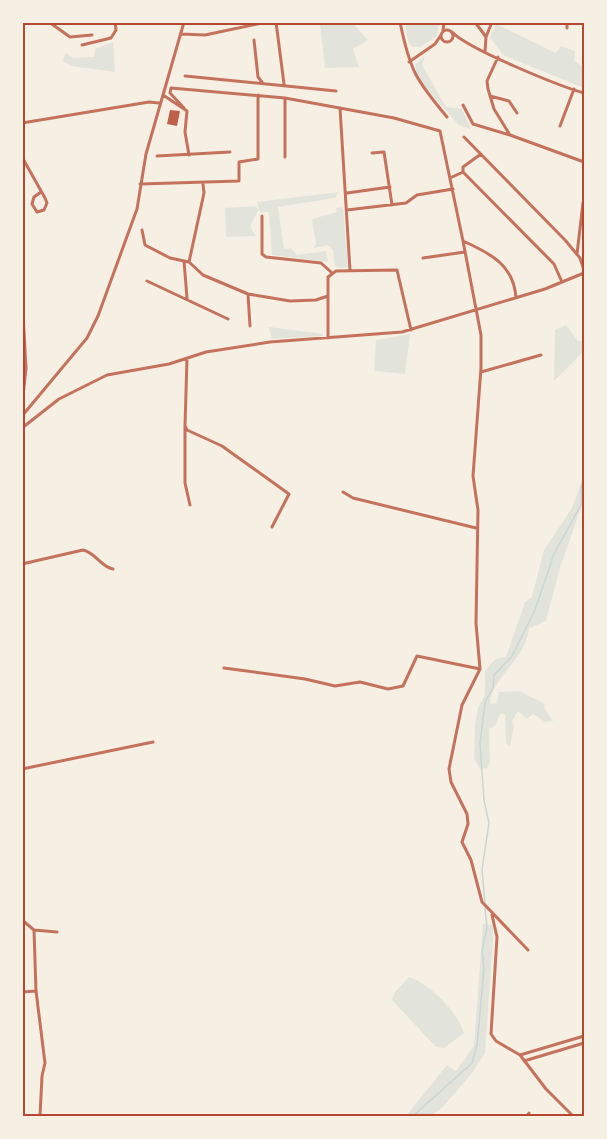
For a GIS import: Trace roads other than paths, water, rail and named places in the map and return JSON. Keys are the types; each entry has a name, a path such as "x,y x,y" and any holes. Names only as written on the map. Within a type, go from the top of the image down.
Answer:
{"street":[{"path":"49,22 70,37 92,35"},
{"path":"82,45 111,38 116,30 115,22"},
{"path":"22,416 87,338 98,316 136,209 159,104 184,22"},
{"path":"181,34 205,35 267,22"},
{"path":"276,22 284,84"},
{"path":"400,22 407,56 417,81 447,117"},
{"path":"445,22 450,31 460,40 585,93"},
{"path":"435,44 442,34 445,22"},
{"path":"475,22 486,37"},
{"path":"485,52 486,37 492,22"},
{"path":"567,22 567,28"},
{"path":"442,34 450,31"},
{"path":"450,31 451,40"},
{"path":"442,34 445,41"},
{"path":"254,40 258,77 262,82"},
{"path":"407,56 435,44 460,40"},
{"path":"409,62 419,52"},
{"path":"498,57 488,81 490,96 510,135"},
{"path":"185,76 284,84 336,91"},
{"path":"189,155 185,132 188,114 170,93 171,88 285,98 394,118 440,131 481,335 481,372 473,476 478,510 476,623 480,669 462,705 449,769 451,782 467,814 468,824 462,838 463,847 471,860 482,902 528,950"},
{"path":"560,126 574,89"},
{"path":"163,95 184,108"},
{"path":"140,184 203,184 240,181 239,162 251,162 258,159 258,95"},
{"path":"490,96 509,101 517,113"},
{"path":"285,98 285,157"},
{"path":"22,123 149,102 159,104"},
{"path":"463,105 473,124 585,162"},
{"path":"340,107 350,270"},
{"path":"23,427 58,399 94,379 206,352 259,344 382,336 411,330 516,298 585,272 577,254 464,136"},
{"path":"157,156 230,152"},
{"path":"372,153 384,152 392,205"},
{"path":"481,154 462,167 463,172 554,264 562,282"},
{"path":"22,157 41,192 46,206 37,212 32,204 34,197 41,192"},
{"path":"450,178 463,172"},
{"path":"189,262 191,241 204,193 203,184"},
{"path":"347,193 390,187"},
{"path":"347,210 406,203 417,195 453,189"},
{"path":"577,254 583,203"},
{"path":"262,216 262,254 266,257 321,263 331,272 398,270 411,330"},
{"path":"142,230 146,245 170,258 189,262 203,274 248,294 290,301 316,300 328,296"},
{"path":"463,241 483,249 512,274 516,298"},
{"path":"423,258 465,252"},
{"path":"184,261 187,299"},
{"path":"328,338 328,277 331,272"},
{"path":"147,281 228,319"},
{"path":"248,294 250,326"},
{"path":"22,295 26,368 22,406"},
{"path":"481,372 541,355"},
{"path":"187,358 185,483 190,505"},
{"path":"185,426 187,430 222,446 290,494 272,527"},
{"path":"343,492 353,498 476,528"},
{"path":"22,564 83,550 91,552 106,567 113,569"},
{"path":"224,668 334,686 360,682 388,689 403,686 417,656 480,669"},
{"path":"22,769 153,742"},
{"path":"491,913 497,937 491,1034 496,1041 520,1055 546,1089 573,1116"},
{"path":"22,920 34,930 57,932"},
{"path":"34,930 36,991 45,1063 40,1116"},
{"path":"22,992 36,991"},
{"path":"520,1055 585,1036"},
{"path":"524,1060 585,1042"}],"waterway":[{"path":"485,903 482,870 489,823 484,800 480,744 485,702 493,688 494,675 512,656 535,610 554,554 581,505 581,487 584,480"},
{"path":"413,1116 472,1063 477,1045 484,969 482,950 487,928 485,908"}]}
